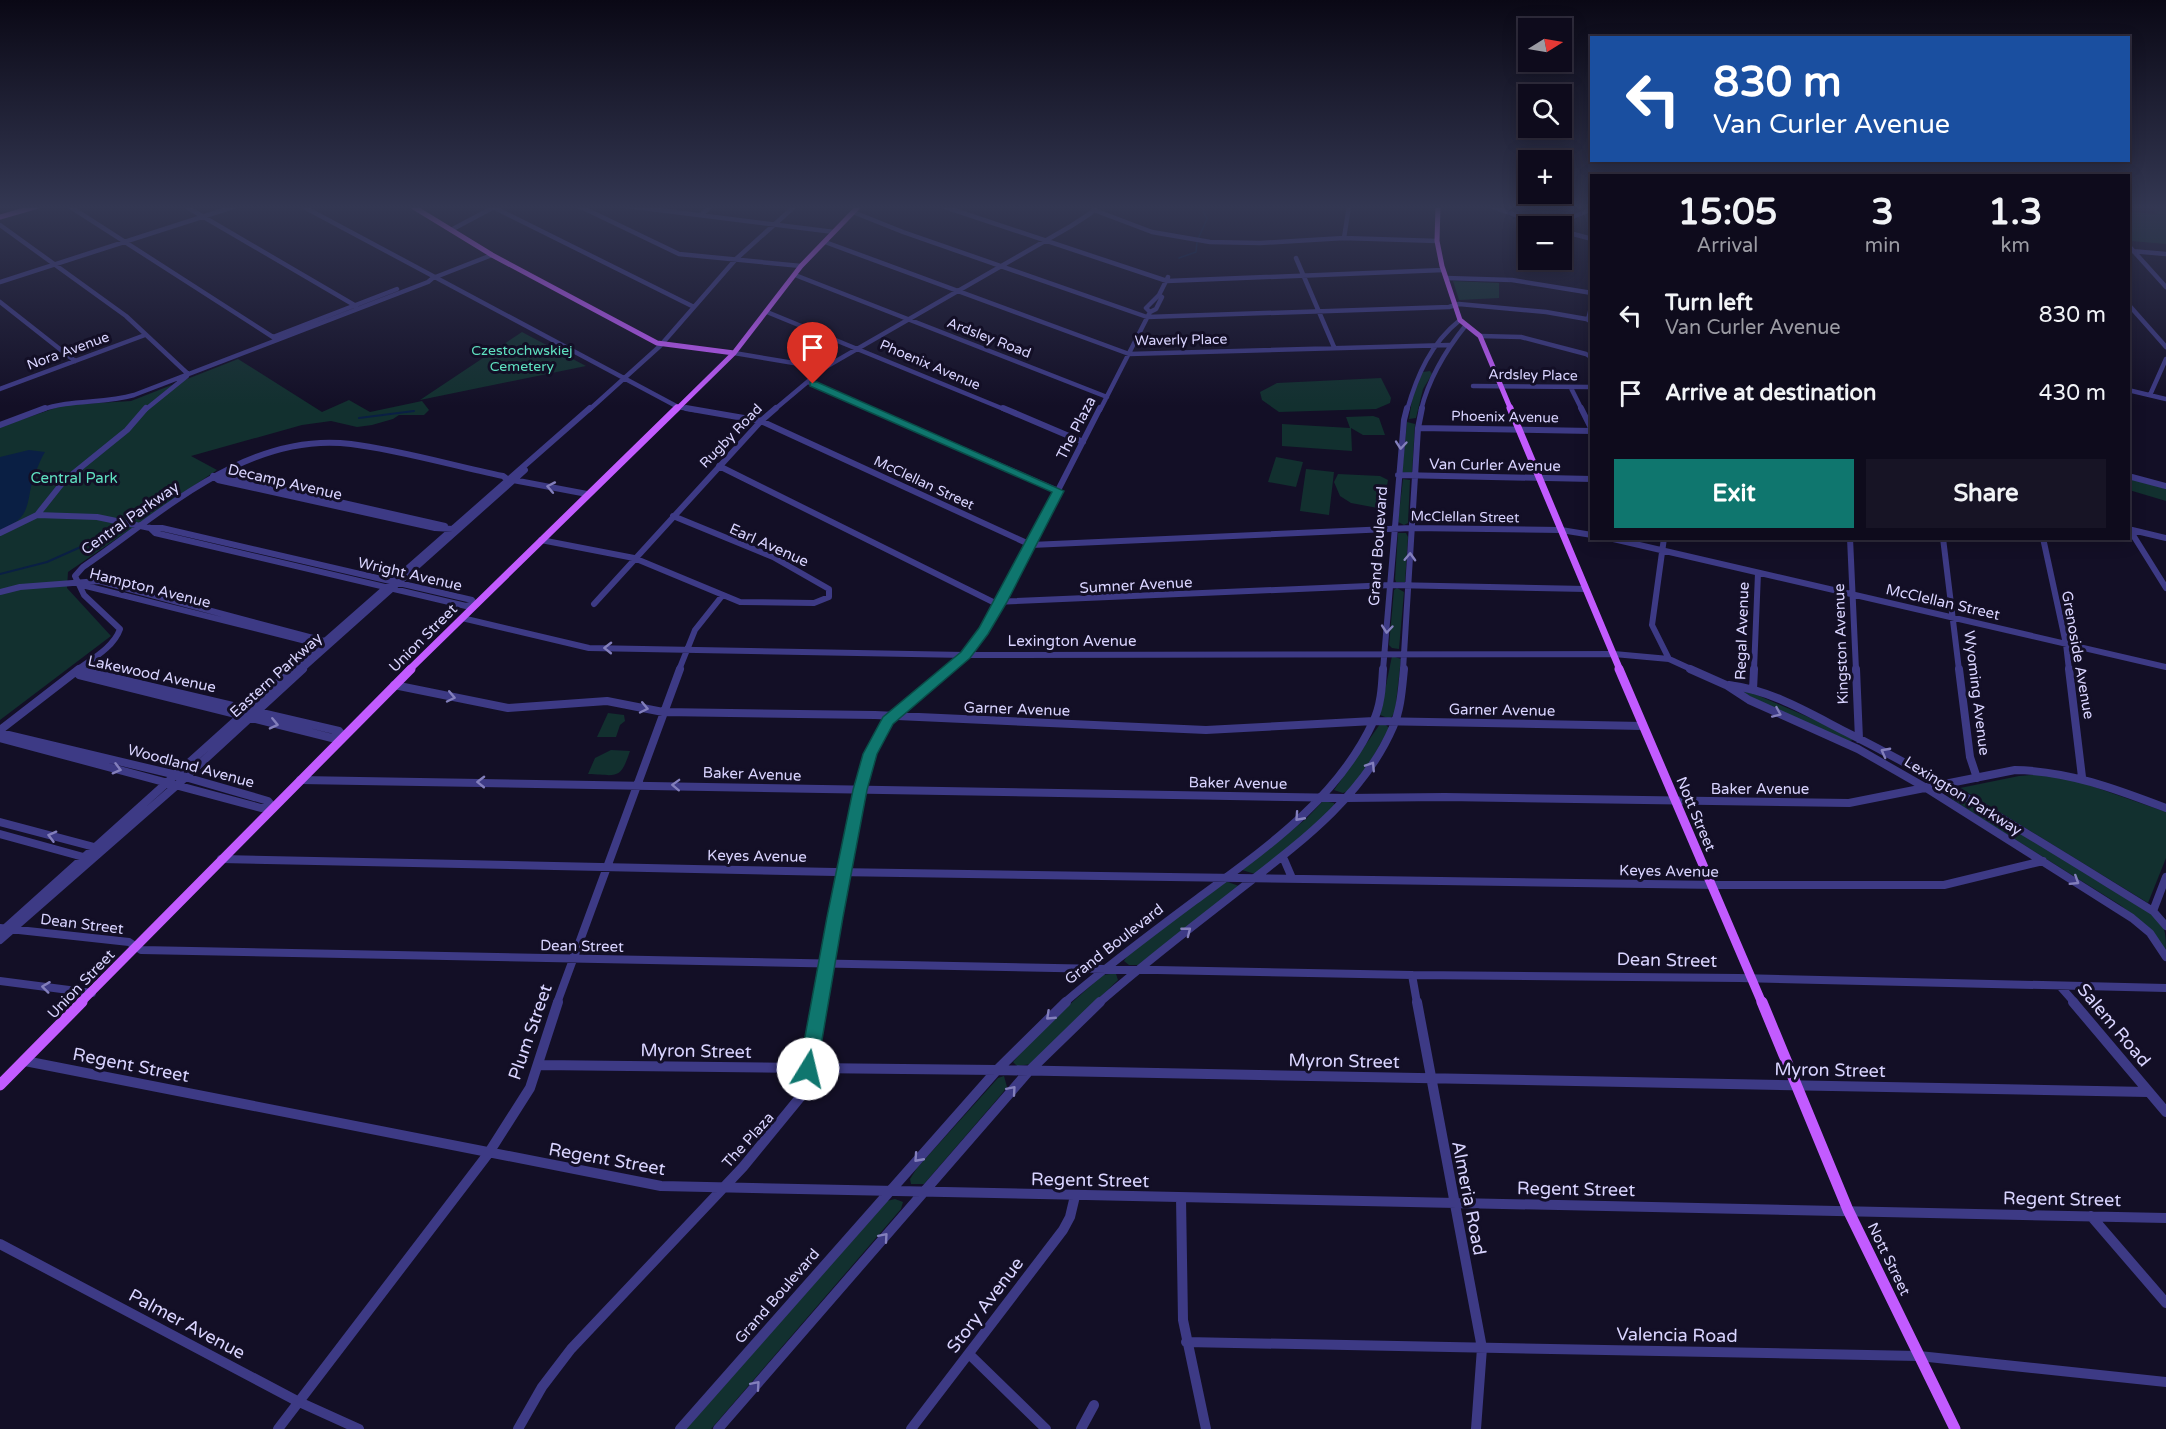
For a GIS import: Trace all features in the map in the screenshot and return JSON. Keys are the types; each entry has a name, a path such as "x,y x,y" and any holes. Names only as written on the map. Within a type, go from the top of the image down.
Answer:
{"main road":[{"path":"526,273 662,344 734,353"},
{"path":"1444,273 1460,320"},
{"name":"Union Street","path":"0,1084 393,685 734,353 795,275"},
{"name":"Nott Street","path":"1460,320 1464,328 1480,336 1848,1210 1955,1429"}],"street":[{"path":"0,282 29,273"},
{"path":"68,273 126,316 188,374"},
{"path":"172,273 275,339"},
{"path":"299,273 357,307"},
{"name":"McClellan Street","path":"424,273 678,407 761,421 1031,545 1411,528 1561,530 1590,535"},
{"path":"0,424 60,403 108,400 134,395 447,273"},
{"path":"626,273 694,307"},
{"name":"Eastern Parkway","path":"88,858 94,848 175,775 253,710 624,379 662,344 724,273"},
{"name":"Waverly Place","path":"907,273 1129,354 1450,345"},
{"name":"Rugby Road","path":"594,604 761,421 808,381 824,368 990,273"},
{"path":"1026,273 1149,314 1449,307 1455,305 1546,312 1590,320"},
{"path":"1148,273 1167,279 1368,273"},
{"path":"2152,273 2166,287"},
{"name":"Ardsley Road","path":"795,275 1107,397"},
{"path":"1303,275 1334,347"},
{"path":"1446,278 1512,280 1590,293"},
{"name":"The Plaza","path":"518,1429 528,1409 578,1337 724,1188 783,1122 802,1095 843,872 870,754 892,717 965,655 984,631 1031,545 1149,314 1156,309 1167,279"},
{"path":"0,302 75,361"},
{"path":"2131,310 2166,347"},
{"name":"Phoenix Avenue","path":"767,312 1083,442"},
{"name":"Grand Boulevard","path":"680,1429 997,1070 1051,1015 1106,967 1290,828 1353,758 1374,721 1381,696 1404,420 1414,382 1420,370 1437,344 1460,320"},
{"path":"1450,329 1464,328"},
{"path":"718,1429 1028,1072 1083,1018 1139,968 1305,841 1370,769 1395,721 1402,695 1418,425 1425,388 1450,345 1464,328"},
{"name":"Nora Avenue","path":"0,389 145,335"},
{"path":"1480,336 1521,337 1576,351 1590,357"},
{"path":"734,353 824,368"},
{"path":"2150,395 2166,359"},
{"path":"1420,370 1436,370"},
{"path":"0,534 37,515 64,481 128,430 152,402 186,378 188,374"},
{"path":"808,381 1058,491"},
{"name":"Ardsley Place","path":"1473,386 1590,387"},
{"path":"1571,388 1590,426"},
{"path":"2130,390 2166,399"},
{"path":"1404,420 1418,425"},
{"name":"Phoenix Avenue","path":"1418,425 1519,430 1590,430"},
{"name":"Central Parkway","path":"77,583 75,576 84,567 213,476 280,452 323,446 346,448 498,479 511,479 587,494"},
{"name":"Sumner Avenue","path":"719,466 993,602 1391,585 1586,589"},
{"name":"Van Curler Avenue","path":"1398,475 1590,479"},
{"name":"Decamp Avenue","path":"213,476 219,480 414,524 455,529"},
{"path":"2130,477 2166,486"},
{"name":"Wright Avenue","path":"37,515 97,517 142,526 150,528 155,533 392,585 466,606 475,604"},
{"name":"Earl Avenue","path":"673,516 782,562 829,589 829,597 812,603 751,604 722,596"},
{"path":"2130,529 2166,538"},
{"path":"2130,531 2166,588"},
{"path":"541,540 634,558 722,596"},
{"name":"McClellan Street","path":"1616,540 2166,667"},
{"path":"1664,540 1652,625 1669,659"},
{"name":"Kingston Avenue","path":"1850,540 1858,749"},
{"name":"Wyoming Avenue","path":"1943,540 1970,757 1977,778"},
{"name":"Grenoside Avenue","path":"2043,540 2066,644 2082,777"},
{"name":"Regal Avenue","path":"1753,690 1758,573"},
{"path":"0,732 117,638 120,629 84,595 77,583"},
{"name":"Hampton Avenue","path":"0,592 20,587 77,583 306,641 327,642"},
{"name":"Plum Street","path":"278,1429 297,1401 488,1154 525,1097 539,1065 552,1017 636,784 687,650 695,630 722,596"},
{"name":"Lexington Avenue","path":"462,618 590,648 965,655 1614,654"},
{"name":"Lexington Parkway","path":"1614,654 1669,659 1726,685 1749,700 1858,749 1928,789 2132,918 2150,933 2166,957"},
{"name":"Lakewood Avenue","path":"84,671 253,710 339,731 343,736 332,738 79,675 76,672 84,671"},
{"name":"Garner Avenue","path":"393,685 503,708 607,701 663,712 875,715 1206,730 1374,721 1643,726"},
{"name":"Lexington Parkway","path":"1726,685 1753,690 1859,738 1947,785 2153,911 2166,926"},
{"name":"Eastern Parkway","path":"0,940 4,929 88,858 103,849 177,785 245,717"},
{"path":"294,728 301,722"},
{"name":"Woodland Avenue","path":"0,732 185,777 268,801 273,807"},
{"name":"Woodland Avenue","path":"0,738 261,808 273,807"},
{"name":"Baker Avenue","path":"300,780 636,784 1317,798 1445,797 1849,803 2015,770 2041,769 2082,777 2166,808"},
{"path":"0,822 103,849"},
{"path":"0,834 88,858"},
{"path":"1283,857 1292,878"},
{"name":"Keyes Avenue","path":"221,859 843,872 1710,885 1944,885 2043,861"},
{"path":"2153,911 2166,878"},
{"name":"Dean Street","path":"4,929 129,942 141,950 825,964 1106,967 1412,975 1752,978 2166,988"},
{"path":"1160,953 1162,964 1167,969"},
{"name":"Almeria Road","path":"1412,975 1482,1348 1476,1429"},
{"path":"0,981 92,993"},
{"name":"Salem Road","path":"2060,986 2166,1112"},
{"name":"Regent Street","path":"25,1061 488,1154 661,1186 887,1193 2166,1218"},
{"name":"Myron Street","path":"539,1065 997,1070 2148,1092"},
{"name":"Story Avenue","path":"911,1429 1063,1230 1070,1217 1075,1196"},
{"path":"1181,1198 1183,1320 1206,1429"},
{"path":"2091,1216 2166,1303"},
{"name":"Palmer Avenue","path":"0,1244 297,1401 359,1429"},
{"name":"Valencia Road","path":"1186,1342 1919,1356 2166,1382"},
{"path":"969,1354 1046,1429"},
{"path":"1081,1429 1094,1405"}],"green space":[{"path":"1453,281 1499,283 1499,298 1459,300"},
{"name":"Czestochwskiej Cemetery","path":"522,332 586,366 420,400"},
{"name":"Central Park","path":"238,359 322,412 349,400 370,412 422,401 429,410 424,415 399,415 372,425 357,427 331,421 302,425 191,456 217,470 68,572 67,588 111,636 0,720 0,427 64,405 131,401"},
{"path":"1430,371 1432,374 1423,389 1416,418 1409,419 1413,393 1423,372"},
{"path":"1381,378 1391,398 1390,403 1376,409 1279,412 1262,400 1260,392 1277,383"},
{"path":"1373,416 1379,418 1385,435 1363,435 1351,428 1352,451 1282,446 1282,424 1350,428 1346,417"},
{"path":"1407,422 1415,424 1412,474 1402,472"},
{"path":"1276,457 1303,462 1296,487 1268,482"},
{"path":"1306,469 1334,472 1329,515 1300,511"},
{"path":"1338,474 1380,476 1388,480 1383,509 1351,503 1340,496 1334,482"},
{"path":"2130,478 2166,487 2166,501 2130,490"},
{"path":"1403,479 1410,480 1408,523 1404,525 1398,522"},
{"path":"1398,533 1406,533 1408,537 1405,582 1396,582 1395,579"},
{"path":"1397,588 1404,592 1399,649 1389,645 1394,590"},
{"path":"1392,656 1401,659 1395,712 1390,719 1380,715"},
{"path":"1741,688 1845,733 1853,740 1846,742 1745,694"},
{"path":"608,713 624,715 625,721 620,725 616,737 597,737"},
{"path":"1380,724 1385,724 1389,728 1368,766 1348,791 1343,793 1334,790"},
{"path":"611,750 630,751 620,772 611,775 588,774 595,758"},
{"path":"2045,774 2083,783 2166,812 2166,858 2148,903 1960,788 2019,776"},
{"path":"1950,792 2145,909 2163,926 2166,950 2147,926 2120,905 1968,810 1948,796 1947,793"},
{"path":"1323,801 1334,803 1334,807 1309,834 1255,874 1242,870 1306,819"},
{"path":"1225,881 1239,886 1138,965 1129,965 1124,961 1127,956"},
{"path":"1116,974 1118,980 1032,1064 1017,1066 1013,1062 1068,1006 1103,975"},
{"path":"1004,1076 1007,1087 1000,1096 924,1184 911,1184 910,1179 917,1168 998,1078"},
{"path":"895,1199 903,1202 901,1209 711,1429 686,1429 887,1201"}],"water":[{"path":"29,450 45,452 34,477 27,506 19,520 0,530 0,457"}],"waterway":[{"path":"359,418 414,411"},
{"path":"0,574 47,562 112,533"}],"route":[{"path":"808,1069 825,964 860,790 870,754 888,721 965,655 984,631 1058,491 813,384"}]}
